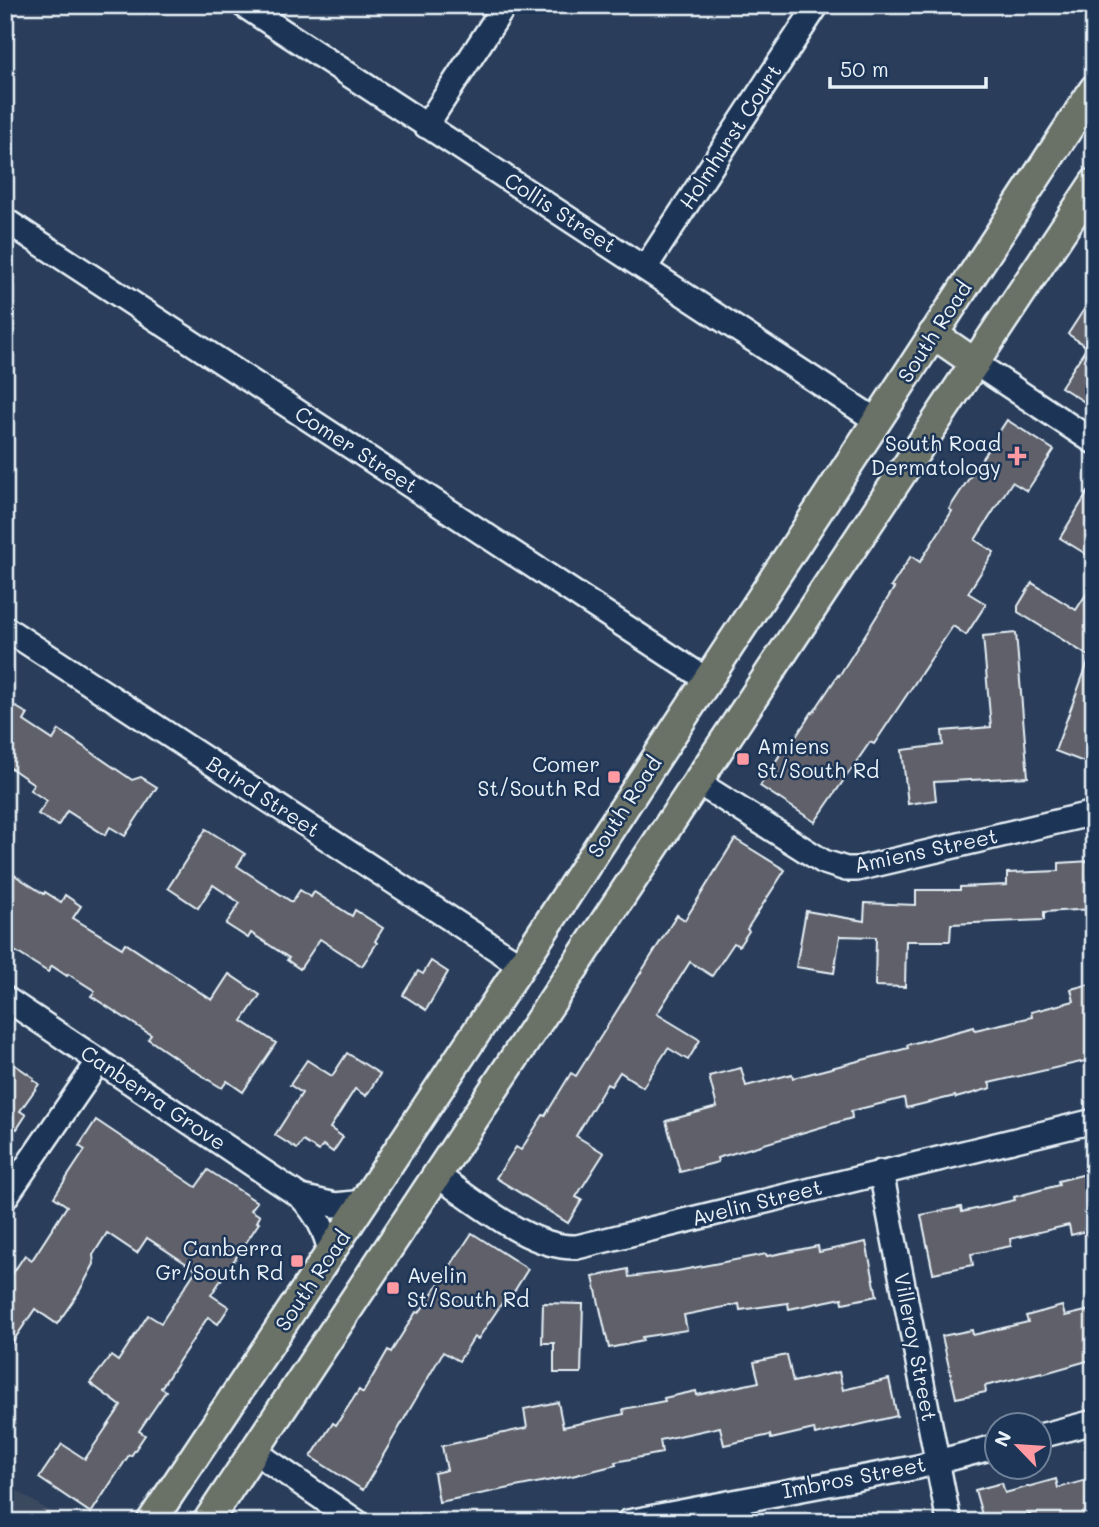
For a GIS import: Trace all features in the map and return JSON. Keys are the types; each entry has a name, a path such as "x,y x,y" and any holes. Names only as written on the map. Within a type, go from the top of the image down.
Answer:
{"main road":[{"name":"South Road","path":"151,1522 331,1254 1094,89"},
{"path":"207,1522 1094,183"},
{"path":"933,334 975,363"},
{"path":"259,1362 296,1387"}],"street":[{"name":"Collis Street","path":"243,5 877,421"},
{"path":"426,126 505,5"},
{"name":"Holmhurst Court","path":"645,268 817,5"},
{"name":"Comer Street","path":"5,220 707,680"},
{"path":"975,363 1094,442"},
{"name":"Baird Street","path":"5,628 521,965"},
{"name":"Amiens Street","path":"697,782 824,862 846,869 857,869 1094,813"},
{"name":"Canberra Grove","path":"5,998 301,1197 315,1212 323,1227 331,1254"},
{"path":"5,1198 99,1061"},
{"name":"Avelin Street","path":"436,1175 533,1239 562,1248 601,1243 1094,1121"},
{"name":"Villeroy Street","path":"881,1172 949,1522"},
{"name":"Canberra Grove","path":"301,1197 335,1205 365,1202"},
{"path":"1054,1432 1094,1422"},
{"name":"Imbros Street","path":"628,1522 937,1462 984,1450"},
{"path":"254,1451 357,1522"}],"shaded area":[{"path":"5,1483 66,1522 5,1522"}],"building":[{"path":"1094,294 1094,408 1061,387 1087,347 1068,334"},
{"path":"1007,420 1054,450 1027,491 1012,482 975,540 994,552 968,593 986,604 966,635 953,626 874,744 870,742 815,822 760,786 783,750 786,752 839,676 911,556 920,562 952,511 949,509"},
{"path":"1094,482 1094,559 1060,538"},
{"path":"1094,582 1094,737 1084,762 1055,751 1090,657 1018,612 1018,606 1032,583 1076,610"},
{"path":"1016,633 1028,777 934,782 936,800 908,804 902,750 943,745 942,731 991,727 983,636"},
{"path":"11,704 28,714 24,721 53,740 59,730 132,780 141,777 157,787 125,836 110,827 105,835 67,811 58,826 38,814 47,801 30,790 34,784 5,764 5,713"},
{"path":"206,829 245,854 237,866 292,902 300,890 311,897 314,892 352,916 355,910 383,928 362,966 320,939 300,969 287,960 289,958 251,933 248,938 226,924 240,903 213,885 198,908 168,888"},
{"path":"735,839 785,870 739,946 734,943 712,976 690,962 657,1014 700,1040 688,1060 668,1048 643,1087 620,1072 611,1086 607,1084 576,1136 604,1153 576,1197 582,1200 568,1223 496,1178 516,1147 521,1150 571,1073 576,1076 677,915 685,920"},
{"path":"1090,861 1093,909 1044,912 1044,920 951,924 950,941 906,941 905,987 875,986 876,937 840,936 834,973 796,967 806,911 864,921 865,903 916,905 916,890 960,890 960,887 1007,885 1007,873 1059,871 1059,863"},
{"path":"5,869 61,902 65,895 81,906 73,918 122,948 125,943 212,1000 229,974 260,995 242,1021 276,1043 243,1092 227,1081 222,1088 207,1079 148,1039 151,1035 91,996 95,991 68,974 67,976 52,966 48,972 10,948 13,943 5,938"},
{"path":"431,961 448,972 426,1010 403,995 418,971 423,974"},
{"path":"1094,983 1094,1059 989,1083 991,1088 956,1098 955,1096 906,1108 904,1098 851,1111 852,1118 717,1158 718,1162 680,1172 666,1121 717,1107 709,1076 741,1068 746,1086 792,1074 793,1078 908,1048 907,1045 974,1027 975,1030 1032,1017 1031,1012 1074,1001 1071,989"},
{"path":"347,1053 380,1074 366,1096 355,1089 330,1128 343,1137 333,1152 323,1145 319,1151 303,1141 297,1149 275,1135 302,1093 290,1085 307,1060 332,1076"},
{"path":"5,1058 39,1084 20,1111 26,1115 17,1129 11,1124 5,1132"},
{"path":"96,1120 196,1187 208,1170 257,1202 251,1210 260,1216 257,1222 259,1223 211,1295 229,1307 218,1324 208,1317 161,1388 166,1391 139,1431 145,1435 91,1513 39,1478 62,1444 85,1459 121,1406 90,1383 111,1356 118,1361 148,1315 161,1323 196,1270 147,1238 137,1253 107,1233 93,1255 94,1264 79,1292 57,1324 35,1309 5,1353 5,1285 25,1255 32,1260 67,1206 54,1197 85,1150 79,1146"},
{"path":"1094,1172 1094,1229 1071,1235 1069,1225 1010,1239 1011,1246 971,1254 973,1265 933,1273 921,1215 961,1207 962,1212 1015,1200 1014,1197 1059,1185 1058,1181"},
{"path":"472,1233 528,1269 507,1303 504,1300 478,1339 474,1337 459,1361 443,1352 363,1490 311,1457 359,1390 363,1393 388,1350 391,1352 416,1312 419,1313"},
{"path":"866,1242 877,1296 843,1303 842,1298 789,1309 788,1303 740,1310 739,1304 684,1315 687,1330 642,1337 643,1341 609,1348 593,1277 628,1269 629,1277 677,1271 818,1246 819,1252"},
{"path":"543,1303 583,1304 581,1373 554,1373 554,1343 542,1343"},
{"path":"1062,1306 1065,1316 1094,1309 1094,1359 985,1386 986,1392 956,1398 942,1336 972,1330 973,1335 1028,1322 1026,1316"},
{"path":"787,1355 793,1382 839,1372 843,1390 889,1379 897,1416 815,1435 814,1429 771,1439 770,1435 724,1445 720,1427 660,1440 662,1453 615,1462 616,1465 572,1476 439,1502 434,1473 447,1470 442,1446 527,1428 524,1409 558,1402 563,1427 624,1414 623,1409 665,1401 664,1398 696,1391 697,1395 759,1382 754,1362"},
{"path":"1094,1478 1094,1522 1032,1522 1030,1514 1003,1522 984,1522 975,1490 1002,1483 1005,1493 1054,1482 1056,1479 1058,1488"}],"place":[{"name":"South Road Dermatology","path":"1017,456"},
{"name":"Amiens St/South Rd","path":"743,759"},
{"name":"Comer St/South Rd","path":"614,777"},
{"name":"Canberra Gr/South Rd","path":"297,1261"},
{"name":"Avelin St/South Rd","path":"393,1288"}]}
